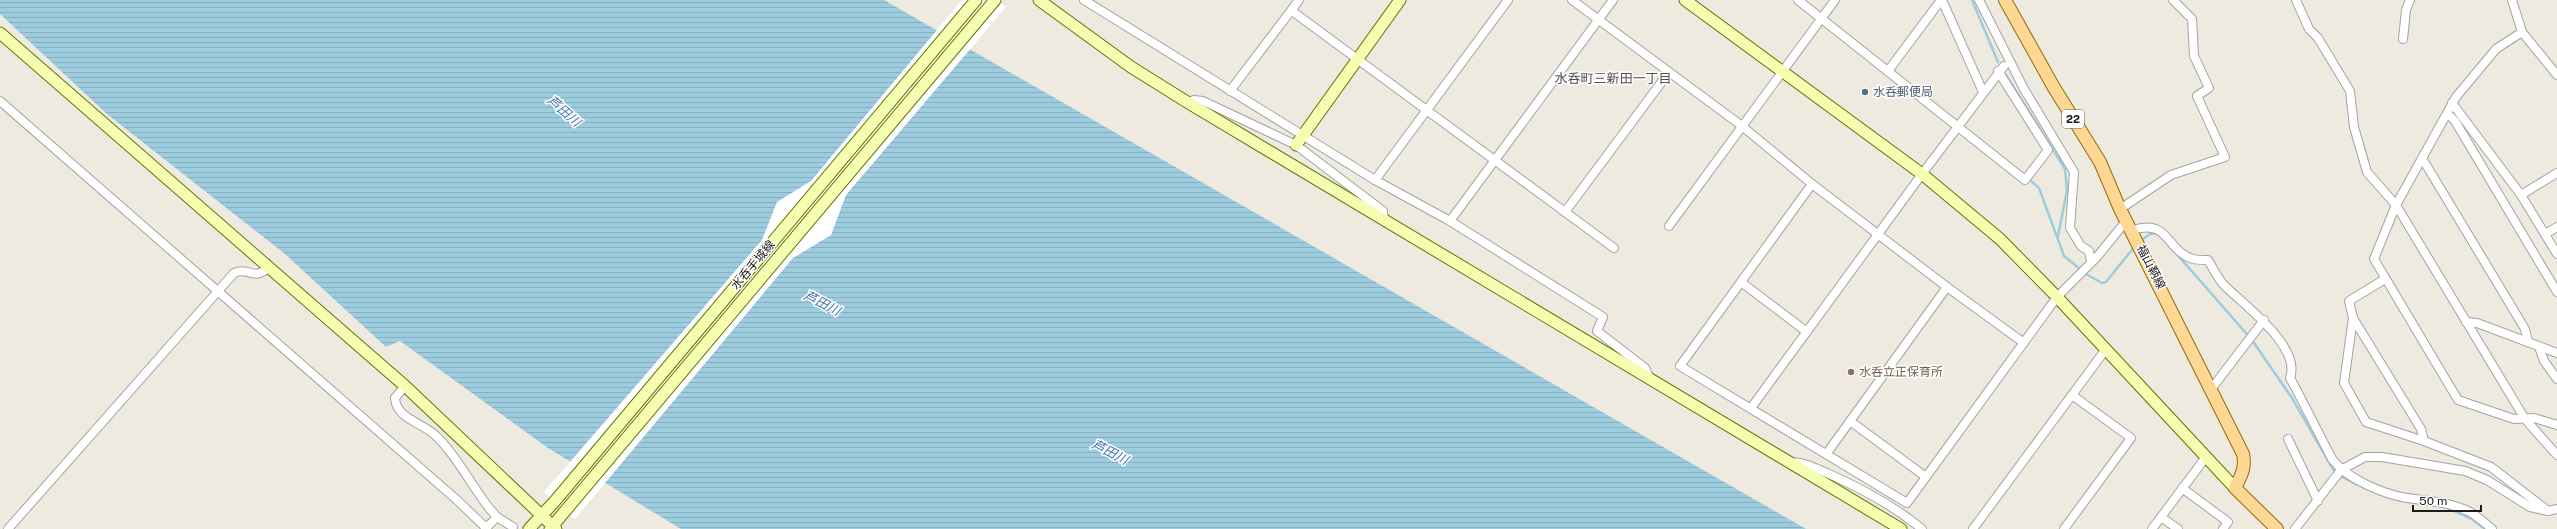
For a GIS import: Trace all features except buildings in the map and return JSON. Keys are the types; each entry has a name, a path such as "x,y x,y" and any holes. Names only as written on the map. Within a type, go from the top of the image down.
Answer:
{"main road":[{"name":"福山鞆線","path":"2005,0 2053,86 2100,162 2120,209 2134,233 2212,388 2243,454 2245,463 2243,472 2235,488"},
{"path":"2235,488 2277,529"}],"street":[{"name":"水呑手城線","path":"529,529 540,515 555,501 976,0"},
{"name":"水呑手城線","path":"553,528 994,0"},
{"path":"1038,0 1131,67 1187,102 1901,529"},
{"path":"1084,0 1375,180 1450,221 1603,317 1597,332 1645,368 1650,379"},
{"path":"1230,91 1300,0"},
{"path":"1296,145 1400,0"},
{"path":"1375,180 1508,0"},
{"path":"1572,0 1742,126 1812,184 1947,287 2024,343"},
{"path":"1450,221 1613,0"},
{"path":"1685,0 1922,174 2000,239 2057,297 2235,488"},
{"path":"1798,0 2025,180 2048,150 2001,69 2000,44"},
{"path":"1669,226 1835,0"},
{"path":"1888,72 1941,0 1983,92"},
{"path":"1979,0 2024,89 2074,172 2070,228 2081,246 2089,251 2091,261"},
{"path":"2120,209 2171,175 2224,157 2197,96 2209,88 2194,56 2192,19 2173,0"},
{"path":"2296,0 2309,29 2318,38 2350,91 2354,127 2367,172 2396,205 2525,420 2557,455"},
{"path":"2403,39 2410,0"},
{"path":"2512,0 2522,32 2557,75"},
{"path":"1292,11 1614,248"},
{"path":"0,32 405,386 553,528"},
{"path":"2522,32 2496,49 2452,103 2448,114 2396,205 2374,259 2458,400 2514,420 2534,418 2557,425"},
{"path":"1751,408 1922,174 2001,69"},
{"path":"2001,69 2018,86 2024,89"},
{"path":"1565,212 1669,72"},
{"path":"1187,102 1194,100 1203,101 1296,145 1383,211 1384,221"},
{"path":"0,101 457,500 486,529 497,517"},
{"path":"2452,103 2521,195 2557,254"},
{"path":"2448,114 2455,121 2557,292"},
{"path":"2422,158 2525,329 2528,342"},
{"path":"2521,195 2557,173"},
{"path":"1812,184 1680,366 1907,502"},
{"path":"1901,511 2057,297 2091,261 2142,227 2152,227 2162,232 2177,248 2192,259 2208,260 2221,282 2264,320 2289,357 2293,370 2290,378 2339,472 2356,480 2405,498 2442,502 2470,512 2492,529"},
{"path":"2545,234 2557,227"},
{"path":"8,529 217,292 238,271 255,275 262,273 269,267"},
{"path":"2385,279 2349,301 2353,318 2421,429 2424,441"},
{"path":"1741,282 1807,332"},
{"path":"1827,453 1947,287"},
{"path":"2353,318 2344,383 2366,422 2424,441 2491,467 2548,511"},
{"path":"2212,388 2264,320"},
{"path":"2466,322 2477,323 2557,353"},
{"path":"2539,347 2544,361 2557,379"},
{"path":"1973,529 2106,349"},
{"path":"405,386 395,398 398,410 434,434 497,517 513,527"},
{"path":"2064,529 2131,438 2072,395"},
{"path":"1850,421 1926,477"},
{"path":"2288,439 2318,501"},
{"path":"2152,529 2206,457"},
{"path":"2295,529 2339,472 2364,457 2382,457 2465,471 2487,480 2530,507 2548,511 2557,509"},
{"path":"1789,462 1804,463 1865,490 1901,511 1922,529"},
{"path":"2182,488 2228,522 2223,529"},
{"path":"2161,517 2178,529"}],"water":[{"name":"芦田川","path":"0,0 884,0 1806,529 681,529 548,448 400,341 386,347 285,254 107,114 0,14"}],"pier":[{"path":"962,0 996,0 1006,7 846,195 831,235 793,258 575,519 544,492 762,240 777,202 811,181"}],"waterway":[{"path":"1972,0 1998,62"},
{"path":"2006,75 2065,169 2067,190 2058,236"},
{"path":"2031,181 2039,188 2064,256 2086,274 2102,283 2106,282 2135,246"},
{"path":"2140,241 2150,234 2157,233"},
{"path":"2175,252 2252,340 2292,398 2333,469 2342,477 2358,485"},
{"path":"2398,500 2439,506"},
{"path":"2446,507 2472,519 2485,529"}],"place":[{"name":"水呑郵便局","path":"1865,92"},
{"name":"水呑立正保育所","path":"1851,372"}],"district":[{"name":"水呑町三新田一丁目","path":"1613,78"}]}
